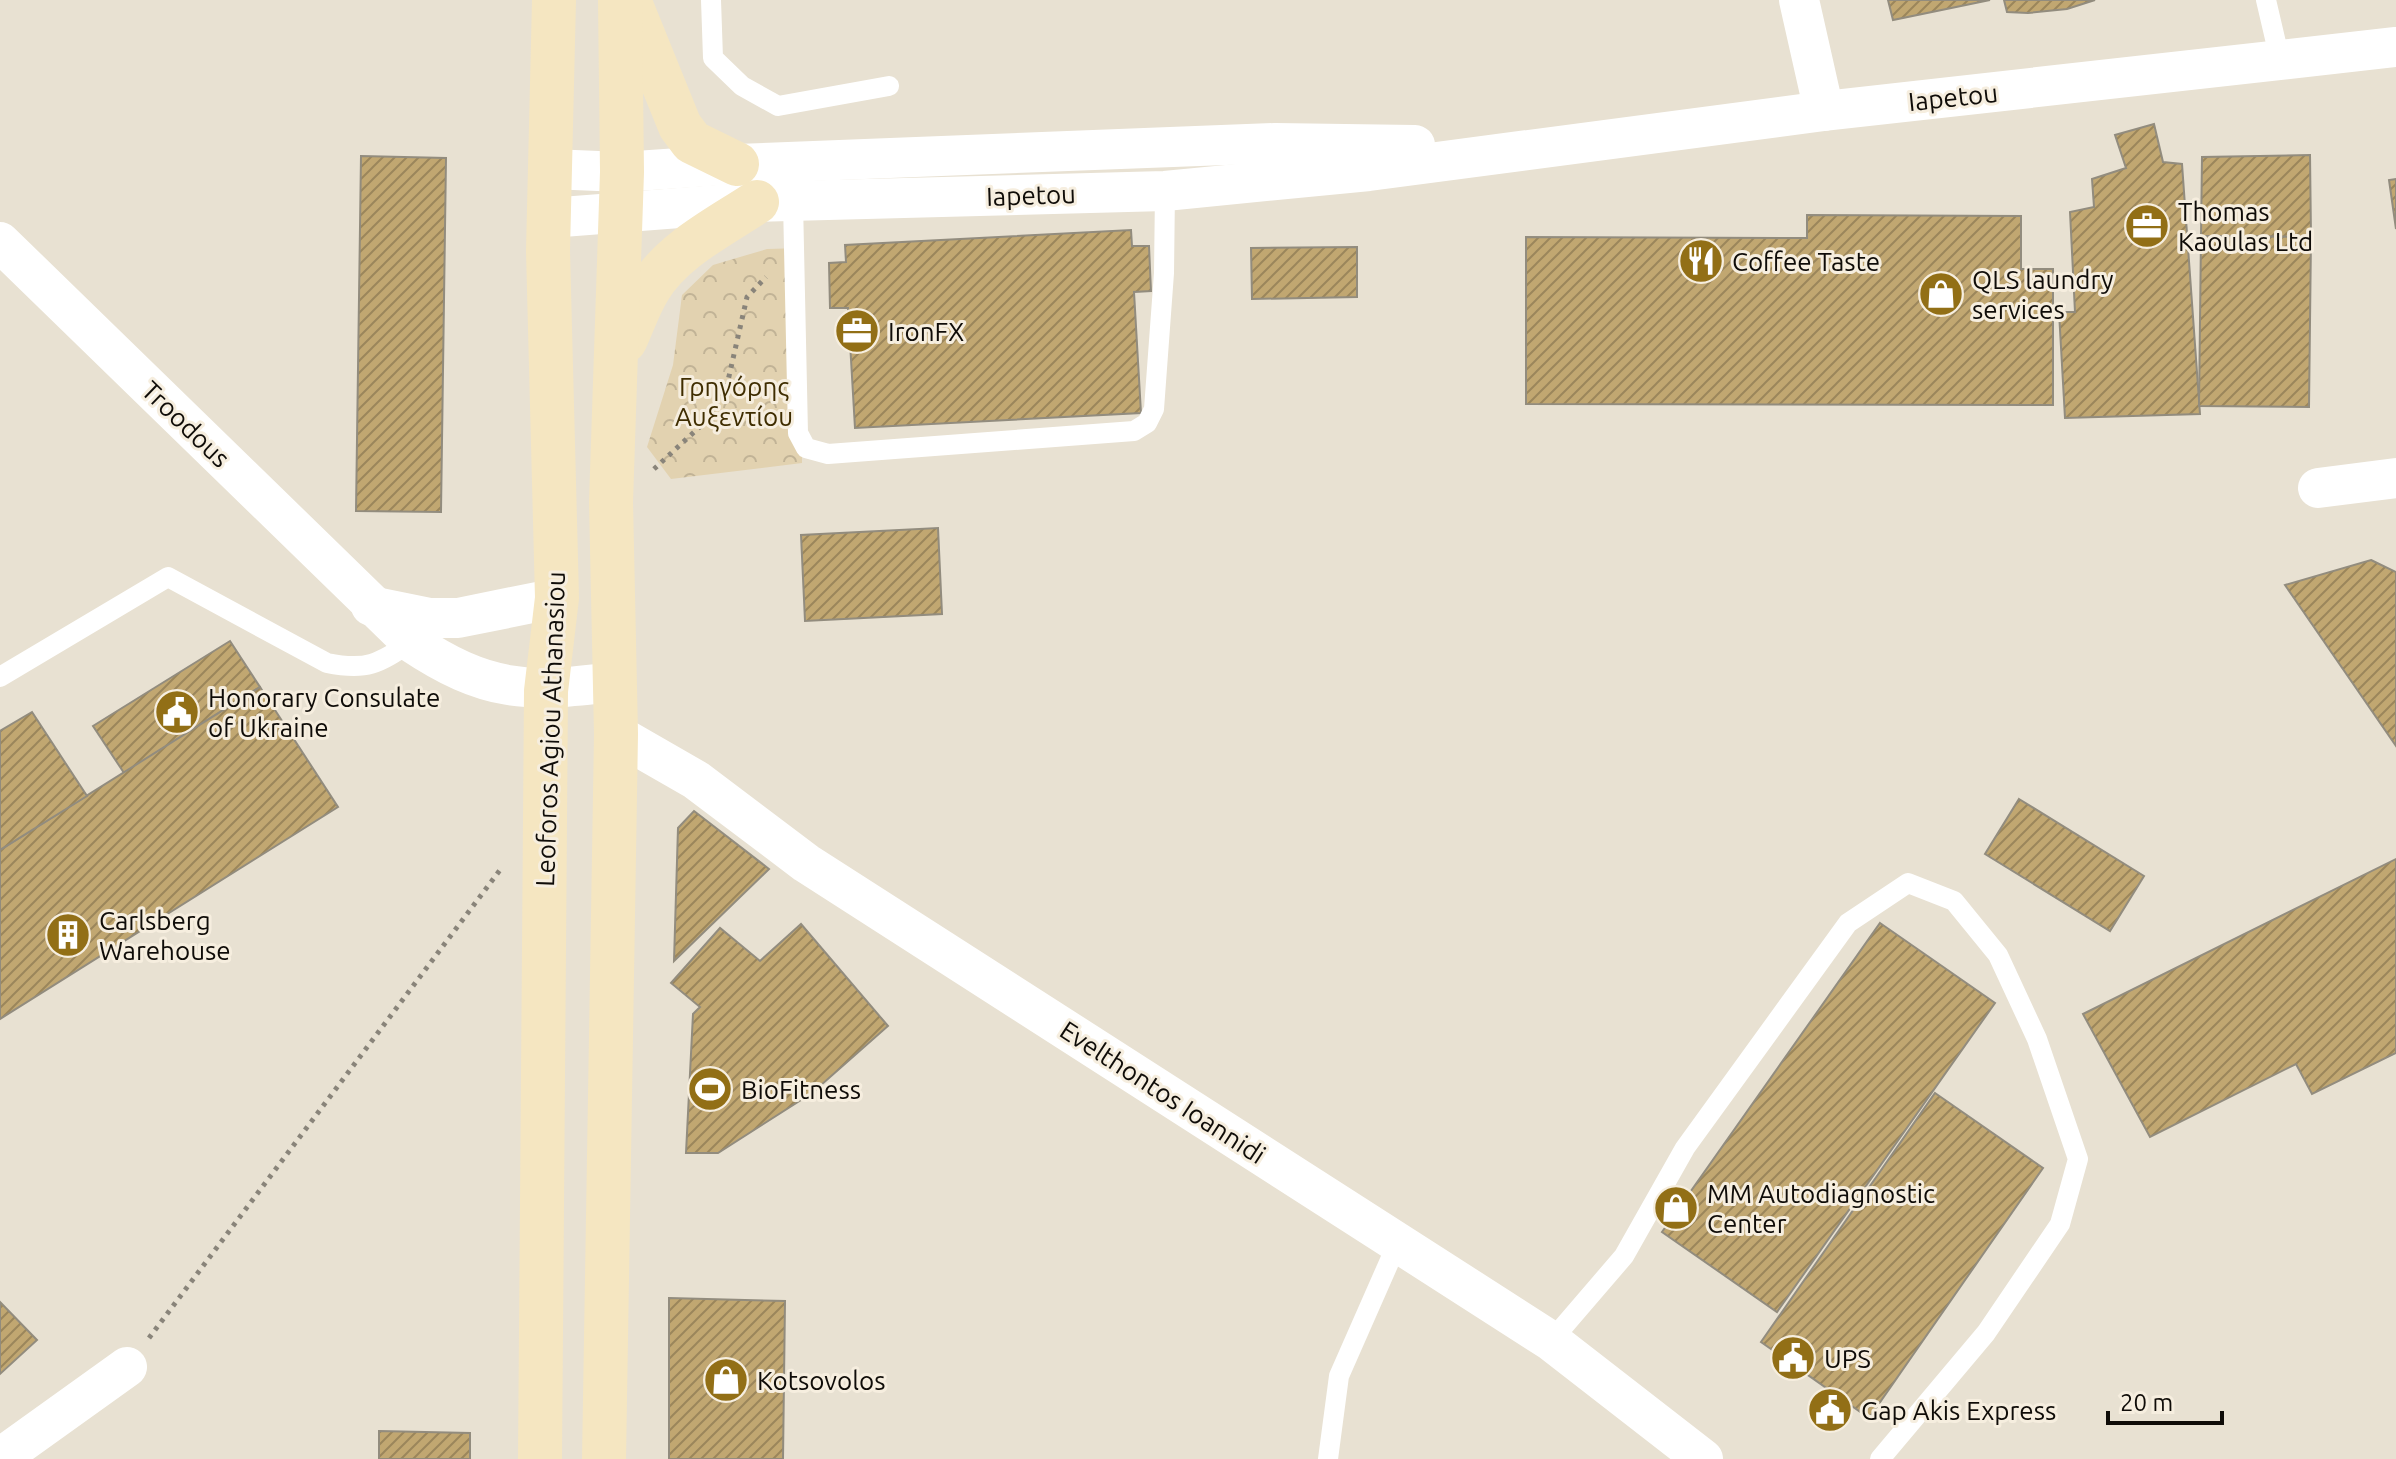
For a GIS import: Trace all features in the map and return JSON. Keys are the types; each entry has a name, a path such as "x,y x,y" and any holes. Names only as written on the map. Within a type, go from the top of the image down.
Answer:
{"main road":[{"name":"Leoforos Agiou Athanasiou","path":"540,1459 546,691 557,598 549,218 554,0"},
{"path":"604,1459 616,734 611,502 622,193 620,0"},
{"path":"629,0 680,126 692,142 737,164"},
{"path":"618,359 650,287 685,250 775,202"}],"street":[{"path":"1799,0 1824,111"},
{"name":"Iapetou","path":"550,169 622,193 775,202 1165,191 1369,171 1824,111 2396,47"},
{"name":"Iapetou","path":"549,218 622,193 737,164 1275,143 1375,143 1511,150"},
{"name":"Troodous","path":"0,242 411,642 478,680 546,691 613,682"},
{"path":"2318,488 2396,478"},
{"path":"371,606 430,618 458,618 557,598"},
{"name":"Evelthontos Ioannidi","path":"616,734 696,780 806,863 1551,1341 1703,1459"},
{"path":"0,1458 127,1367"}],"lane":[{"path":"711,0 713,58 742,86 778,106 889,86"},
{"path":"2266,0 2280,60"},
{"path":"775,202 798,433 806,448 828,454 1134,431 1147,423 1155,394 1164,273 1165,191"},
{"path":"0,677 168,577 327,663 353,669 378,664 411,642"},
{"path":"1551,1341 1624,1256 1685,1148 1848,923 1908,883 1954,901 1998,955 2037,1039 2078,1159 2060,1224 1986,1333 1880,1459"},
{"path":"1328,1459 1339,1376 1398,1242"}],"path":[{"path":"653,484 654,469 705,422 727,385 747,297 768,276 767,262"},
{"path":"127,1367 509,858"}],"green space":[{"name":"Γρηγόρης Αυξεντίου","path":"801,248 802,463 671,479 647,447 673,365 682,295 713,265 767,249"}],"building":[{"path":"1888,0 1990,0 1893,20"},
{"path":"2004,0 2095,0 2067,9 2028,13 2007,12"},
{"path":"2154,124 2163,162 2182,164 2200,414 2065,418 2059,312 2075,312 2070,212 2094,207 2092,179 2126,168 2115,135"},
{"path":"2310,155 2311,237 2201,236 2202,157"},
{"path":"361,156 446,158 441,512 356,511"},
{"path":"2396,179 2396,229 2389,180"},
{"path":"1807,215 2021,216 2021,269 2053,269 2053,405 1526,404 1526,237 1807,238"},
{"path":"1131,230 1132,246 1149,246 1151,291 1134,292 1141,413 855,428 848,308 830,308 829,263 846,262 845,245"},
{"path":"2201,236 2311,237 2309,407 2199,406"},
{"path":"1357,247 1357,297 1252,299 1251,248"},
{"path":"938,528 942,614 805,621 801,535"},
{"path":"2371,560 2396,572 2396,746 2285,585"},
{"path":"230,641 260,687 124,773 93,726"},
{"name":"Carlsberg Warehouse","path":"260,687 338,807 0,1019 0,850"},
{"path":"32,712 87,796 0,850 0,731"},
{"path":"2019,799 2144,876 2110,931 1985,854"},
{"path":"694,811 769,869 674,961 678,828"},
{"path":"2396,859 2396,1053 2312,1094 2296,1064 2150,1137 2083,1014"},
{"path":"1880,923 1995,1003 1777,1312 1662,1232"},
{"path":"801,924 888,1026 812,1093 718,1153 686,1153 693,1014 700,1007 671,983 720,928 760,961"},
{"path":"1935,1093 2043,1168 1869,1418 1761,1342"},
{"name":"Kotsovolos","path":"669,1298 785,1301 783,1459 669,1459"},
{"path":"0,1302 37,1340 0,1374"},
{"path":"379,1431 470,1433 470,1459 379,1459"}],"place":[{"name":"Thomas Kaoulas Ltd","path":"2147,226"},
{"name":"Coffee Taste","path":"1701,261"},
{"name":"QLS laundry services","path":"1941,294"},
{"name":"IronFX","path":"857,331"},
{"name":"Honorary Consulate of Ukraine","path":"177,712"},
{"name":"Carlsberg Warehouse","path":"68,935"},
{"name":"BioFitness","path":"710,1089"},
{"name":"MM Autodiagnostic Center","path":"1676,1208"},
{"name":"UPS","path":"1793,1358"},
{"name":"Kotsovolos","path":"726,1380"},
{"name":"Gap Akis Express","path":"1830,1410"}]}
